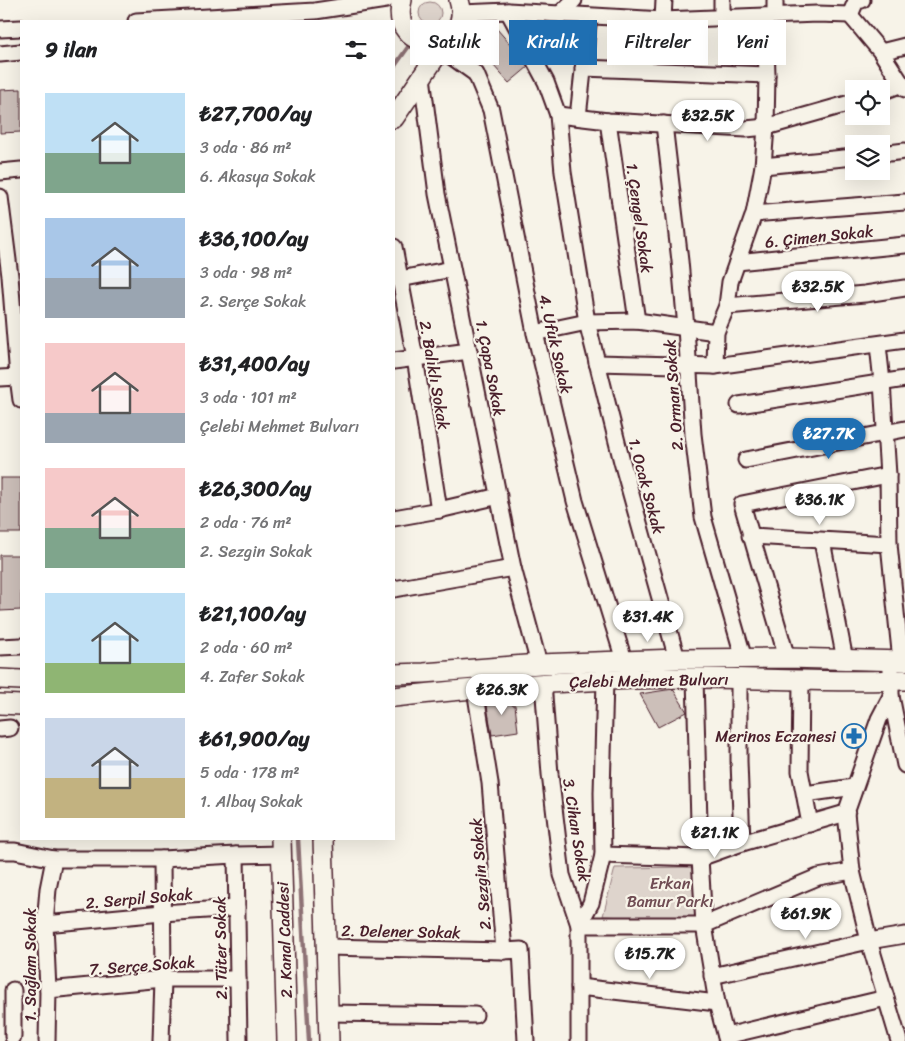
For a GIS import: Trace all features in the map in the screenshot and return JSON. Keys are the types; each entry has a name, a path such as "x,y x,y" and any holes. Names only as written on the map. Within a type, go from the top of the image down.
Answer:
{"main road":[{"path":"402,0 400,16 396,26 410,34"},
{"path":"459,20 464,4"},
{"path":"395,117 430,65"},
{"name":"Çelebi Mehmet Bulvarı","path":"395,674 624,660 787,658 899,661"},
{"name":"Çelebi Mehmet Bulvarı","path":"395,697 543,683 695,678 801,680 896,686"},
{"path":"0,679 20,680"},
{"path":"0,704 20,705"},
{"path":"323,840 329,1041"},
{"name":"2. Kanal Caddesi","path":"281,847 287,1041"}],"street":[{"path":"148,20 386,0"},
{"path":"560,14 574,0"},
{"path":"663,20 664,0"},
{"path":"722,0 722,18"},
{"path":"716,366 716,332 727,306 730,282 754,214 763,166 770,16 775,0"},
{"path":"464,4 508,11 663,20 770,16 817,7 856,4 881,52 904,86 890,90"},
{"name":"1. Ocak Sokak","path":"508,11 546,82 558,115 563,172 587,322 622,462 677,659"},
{"path":"578,117 589,16"},
{"path":"0,29 20,28"},
{"path":"881,52 905,46"},
{"path":"0,54 20,52"},
{"name":"4. Ufuk Sokak","path":"468,65 476,74 491,110 535,333 575,501 624,660"},
{"path":"583,68 767,76"},
{"name":"1. Çapa Sokak","path":"422,77 437,194 513,568 539,664"},
{"path":"558,115 608,121 746,129 766,127 845,105"},
{"name":"1. Çengel Sokak","path":"608,121 637,321"},
{"name":"2. Orman Sokak","path":"664,124 686,328 692,434 703,517 744,659"},
{"path":"890,153 905,151"},
{"path":"763,166 845,158"},
{"path":"0,172 20,170"},
{"path":"0,198 10,276 20,392"},
{"path":"754,214 905,202"},
{"name":"6. Çimen Sokak","path":"737,262 905,244"},
{"name":"2. Balıklı Sokak","path":"395,252 416,358 439,510"},
{"path":"400,279 452,268"},
{"path":"10,276 20,286"},
{"path":"727,306 865,294 905,288"},
{"path":"535,333 587,322 637,321 716,332"},
{"path":"597,363 716,366 905,340"},
{"path":"878,345 888,475 889,544 899,661 896,686 905,765"},
{"path":"395,361 469,351"},
{"path":"0,378 18,377"},
{"path":"739,405 905,379"},
{"path":"746,460 905,429"},
{"path":"787,658 742,504 888,475"},
{"path":"395,518 498,496"},
{"path":"750,536 889,544"},
{"path":"822,541 845,660"},
{"path":"395,589 513,568"},
{"path":"0,647 20,646"},
{"path":"695,678 700,858 704,925 717,1003 727,1038 886,998"},
{"path":"740,678 739,761 742,843"},
{"path":"605,680 602,793 603,855 591,903 579,925 704,925 818,877 852,871"},
{"path":"801,680 800,770 810,824"},
{"name":"3. Cihan Sokak","path":"543,683 550,774 562,875 579,925 579,1041"},
{"path":"896,686 879,719 846,813 852,871 868,941 899,1041"},
{"name":"2. Sezgin Sokak","path":"475,689 490,783 504,951 520,950 526,1041"},
{"path":"805,794 854,787"},
{"path":"603,855 700,858 742,843 846,813"},
{"path":"0,851 15,851 54,859 162,859 236,855 281,847"},
{"name":"2. Tüter Sokak","path":"236,855 239,1041"},
{"name":"1. Sağlam Sokak","path":"47,1041 48,990 44,924 54,859"},
{"path":"161,1041 163,979 162,859"},
{"name":"2. Serpil Sokak","path":"44,924 237,908"},
{"path":"712,976 868,941 905,935"},
{"name":"2. Delener Sokak","path":"327,947 504,951"},
{"name":"7. Serçe Sokak","path":"48,990 163,979 238,979"},
{"path":"579,987 717,1003"},
{"path":"13,990 6,1018 13,1037"},
{"path":"329,1013 475,1015"}],"green space":[{"path":"426,3 434,3 441,13 438,20 422,20 420,17 420,9"},
{"name":"Erkan Bamur Parkı","path":"695,867 698,920 603,916 615,868"}],"building":[{"path":"499,31 509,43 509,65 527,65 528,67 509,83 493,65 499,65"},
{"path":"20,89 20,132 0,133 0,90"},
{"path":"0,478 20,478 20,533 0,533"},
{"path":"0,555 20,555 20,610 0,611"},
{"path":"673,689 687,712 658,727 640,694"},
{"path":"510,697 512,705 515,705 518,731 492,735 486,700"}],"waterway":[{"path":"395,66 410,44"},
{"path":"298,840 309,1041"}],"place":[{"name":"Merinos Eczanesi","path":"854,736"}]}
